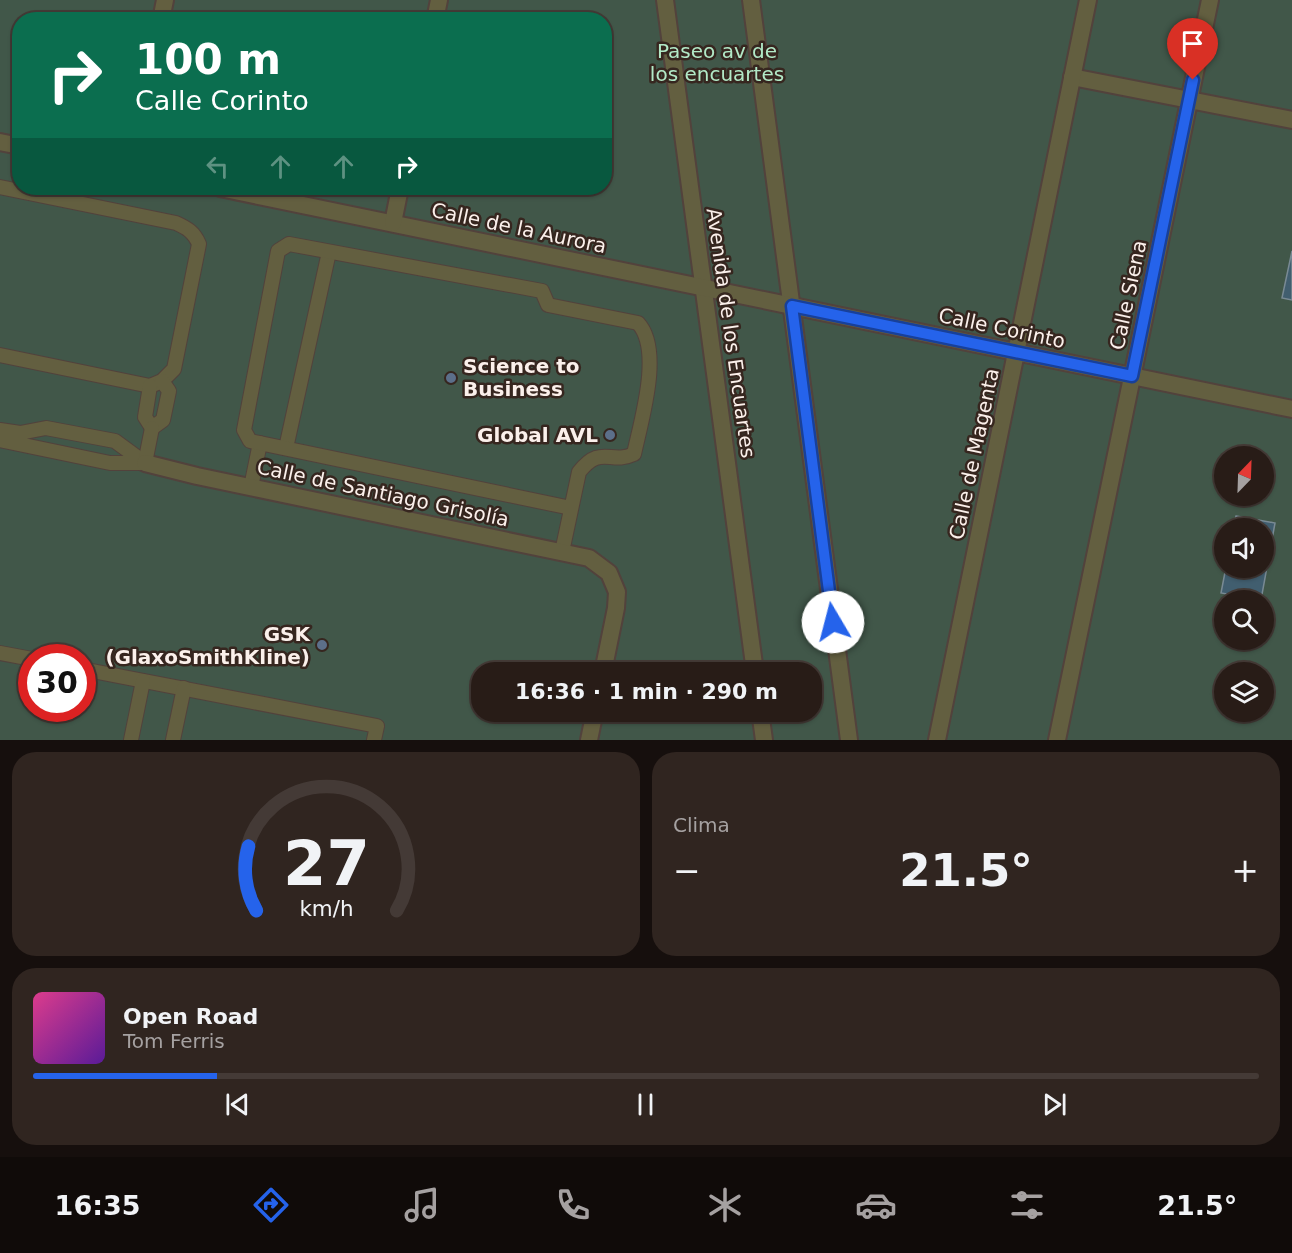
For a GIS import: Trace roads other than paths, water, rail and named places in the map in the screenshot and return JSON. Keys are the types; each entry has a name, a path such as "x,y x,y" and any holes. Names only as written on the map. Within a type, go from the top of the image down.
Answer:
{"street":[{"name":"Avenida de los Encuartes","path":"665,0 754,662"},
{"path":"751,0 849,740"},
{"name":"Calle de Magenta","path":"937,740 1088,0"},
{"name":"Calle Siena","path":"1058,740 1210,0"},
{"path":"1072,77 1292,120"},
{"name":"Calle de la Aurora","path":"255,195 704,288"},
{"path":"393,223 399,195"},
{"name":"Calle Corinto","path":"704,288 1292,409"},
{"name":"Calle de Santiago Grisolía","path":"145,463 589,558 609,573 617,592 605,662"},
{"path":"589,740 593,722"},
{"path":"762,722 764,740"}],"lane":[{"path":"39,195 176,223 189,229 199,244 174,369 156,384 145,417 152,428"},
{"path":"562,552 579,472 586,463 600,455 625,459 634,454 651,376 646,331 638,323 548,305 542,291 289,244 278,251 244,429 250,441 571,508"},
{"path":"286,448 329,252"},
{"path":"0,354 156,384 169,391 163,420 152,428 145,463"},
{"path":"0,430 20,433 46,428 115,441 145,463"},
{"path":"0,440 110,463 145,463"},
{"path":"251,487 260,443"},
{"path":"0,653 18,656"},
{"path":"96,672 377,726 374,740"},
{"path":"131,740 143,681"},
{"path":"173,740 184,688"}],"water":[{"path":"1292,251 1292,300 1282,298"},
{"path":"1224,578 1265,578 1263,590 1222,590"}],"place":[{"name":"Science to Business","path":"451,378"},
{"name":"Global AVL","path":"610,435"},
{"name":"GSK (GlaxoSmithKline)","path":"322,645"}],"park label":[{"name":"Paseo av de los encuartes","path":"717,62"}]}
